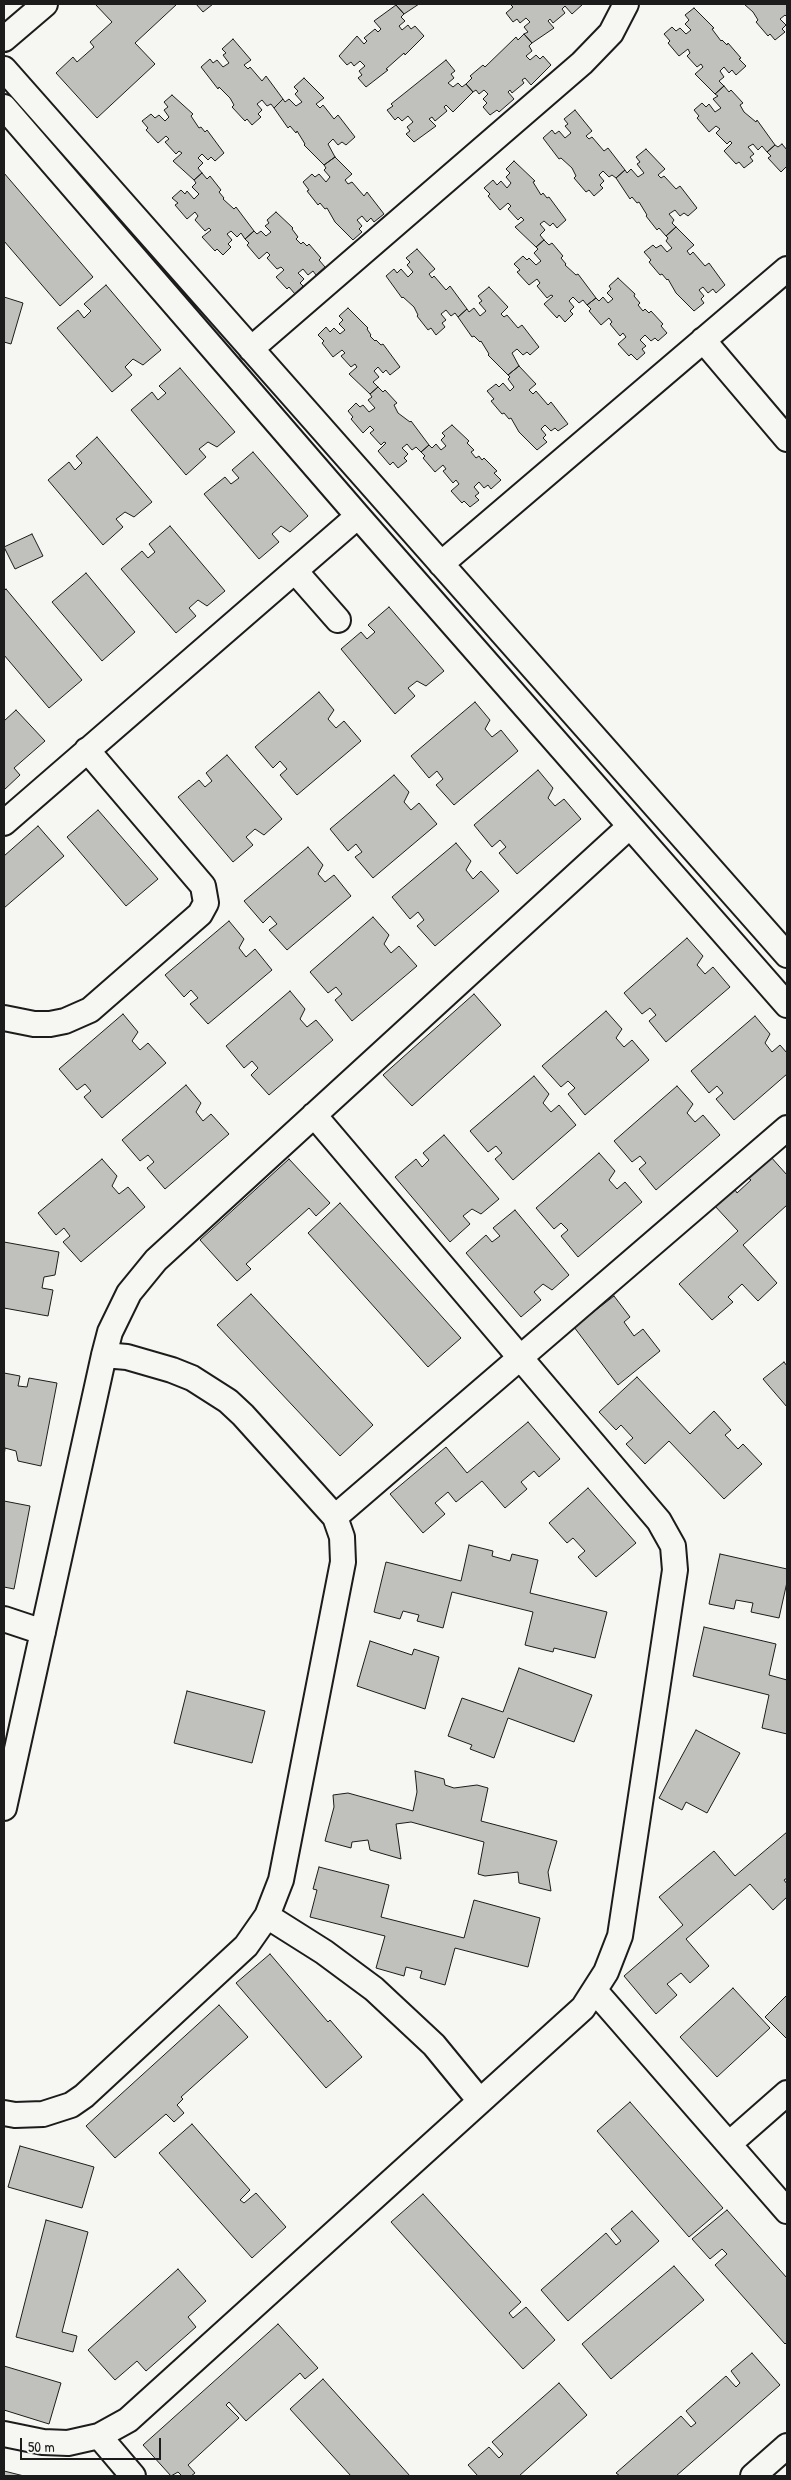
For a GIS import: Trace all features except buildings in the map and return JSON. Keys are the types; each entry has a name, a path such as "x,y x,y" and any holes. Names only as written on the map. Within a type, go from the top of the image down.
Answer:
{"street":[{"path":"4,40 45,4"},
{"path":"252,349 582,63 611,33 626,4"},
{"path":"4,69 787,955"},
{"path":"4,107 358,516 787,1005"},
{"path":"442,564 787,269"},
{"path":"704,340 787,439"},
{"path":"4,823 358,516"},
{"path":"295,571 338,620"},
{"path":"513,692 536,671"},
{"path":"4,1018 34,1024 50,1024 65,1021 90,1010 200,914 206,903 203,886 87,750"},
{"path":"4,1808 104,1355 119,1312 142,1276 156,1260 630,826"},
{"path":"4,2434 56,2443 99,2436 128,2420 583,2008 596,1991 614,1954 624,1917 675,1558 673,1546 665,1528 314,1115"},
{"path":"335,1517 787,1128"},
{"path":"4,2113 15,2116 43,2114 71,2104 84,2096 246,1946 267,1916 281,1880 344,1562 342,1536 335,1517 243,1415 211,1388 192,1378 150,1362 104,1355"},
{"path":"4,1619 43,1632"},
{"path":"267,1916 324,1952 374,1989 434,2045 480,2101"},
{"path":"596,1991 787,2211"},
{"path":"729,2144 787,2093"},
{"path":"99,2436 133,2476"},
{"path":"754,2476 787,2446"}]}
